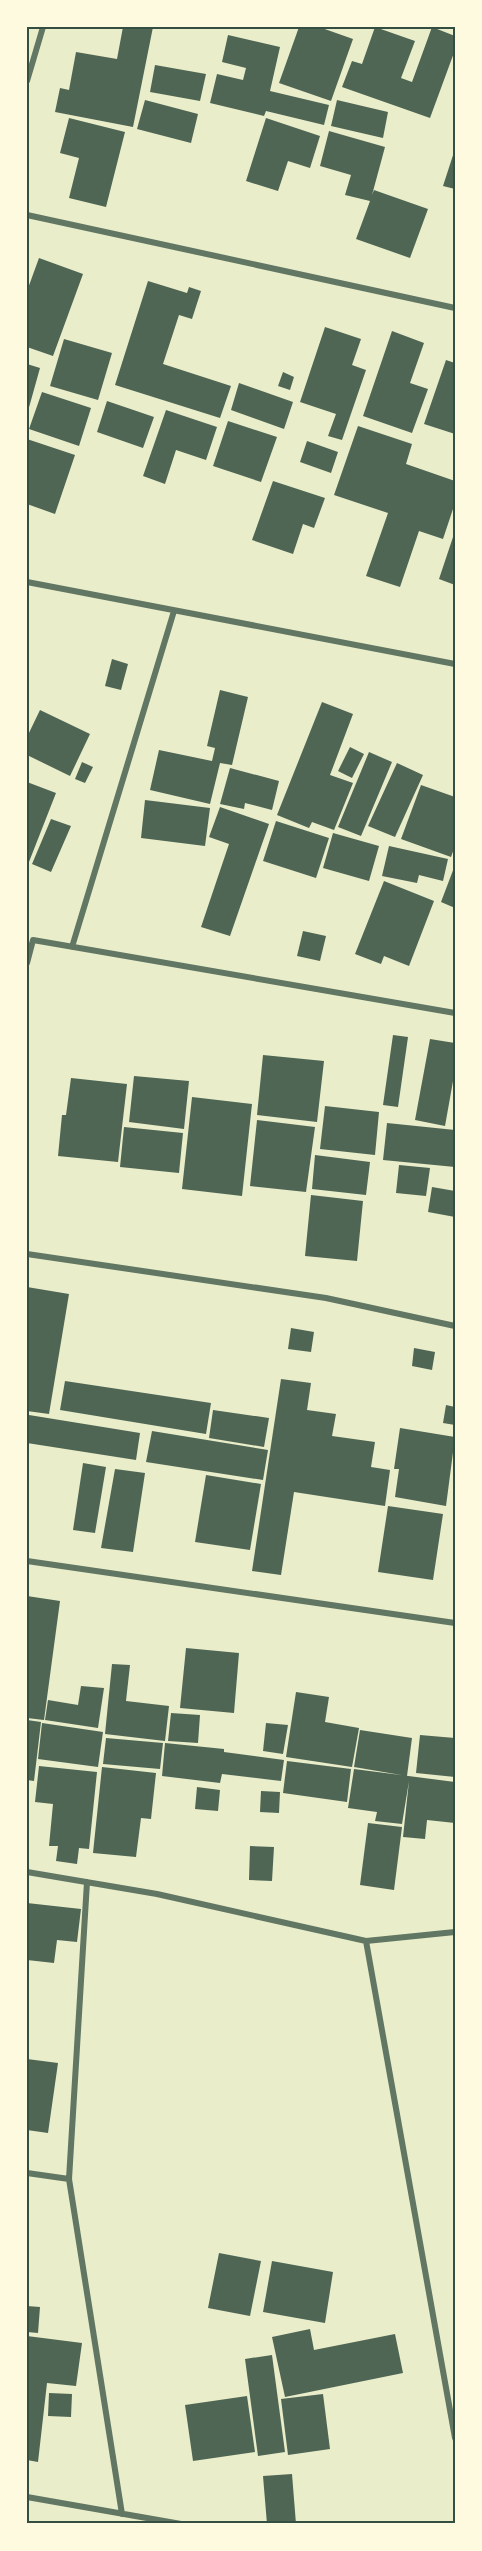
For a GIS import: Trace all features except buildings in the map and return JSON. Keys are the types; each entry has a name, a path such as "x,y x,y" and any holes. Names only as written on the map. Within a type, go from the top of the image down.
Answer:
{"street":[{"path":"27,81 43,27"},
{"path":"27,215 455,308"},
{"path":"27,582 455,664"},
{"path":"72,947 174,611"},
{"path":"27,963 30,939 455,1013"},
{"path":"27,1254 326,1298 455,1326"},
{"path":"27,1561 455,1623"},
{"path":"27,1872 157,1894 366,1941 455,1932"},
{"path":"87,1882 69,2179 122,2514"},
{"path":"366,1941 455,2438"},
{"path":"27,2174 69,2179"},
{"path":"27,2497 181,2524"}]}
